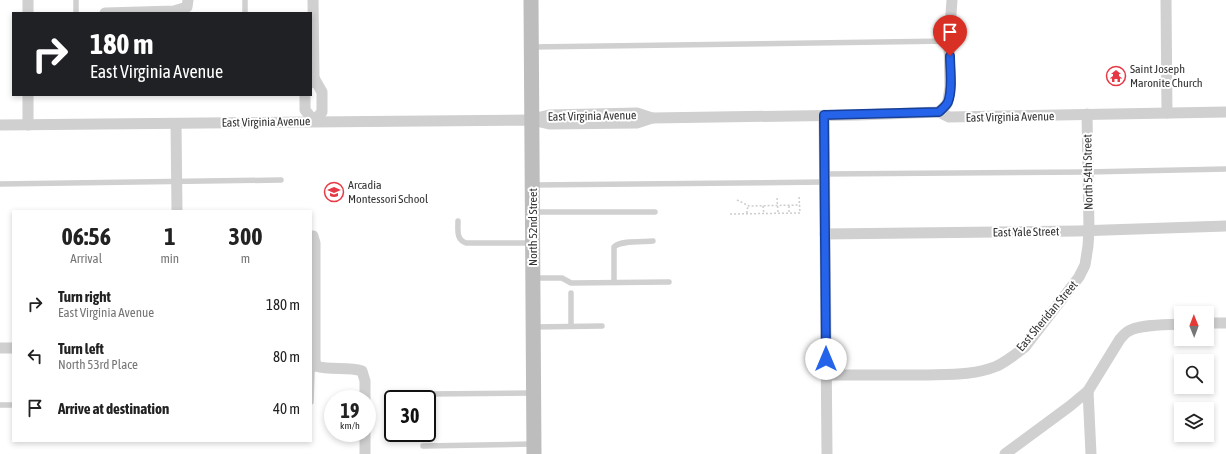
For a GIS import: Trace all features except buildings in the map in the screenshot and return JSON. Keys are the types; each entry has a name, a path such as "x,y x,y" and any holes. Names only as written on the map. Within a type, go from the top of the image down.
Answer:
{"main road":[{"name":"North 52nd Street","path":"531,0 534,449"}],"street":[{"path":"28,0 28,12"},
{"path":"305,96 305,110 314,121 322,112 322,92 312,81 313,0"},
{"path":"939,112 947,104 950,87 952,0"},
{"path":"1166,0 1167,113"},
{"path":"140,12 174,11 187,4"},
{"path":"28,96 28,124"},
{"name":"East Virginia Avenue","path":"0,125 532,120 549,115 637,113 652,118 939,112 949,117 1226,112"},
{"name":"North 54th Street","path":"1087,114 1089,230"},
{"path":"824,115 827,454"},
{"path":"176,124 177,210"},
{"name":"East Yale Street","path":"825,234 1089,230 1226,226"},
{"name":"East Sheridan Street","path":"826,375 969,373 998,365 1017,354 1025,347 1079,277 1085,265 1089,230"},
{"path":"312,236 315,244 313,346 316,366 324,368 353,368 362,371 365,381 365,390"},
{"path":"1214,323 1226,323"},
{"path":"1005,454 1088,391 1120,339 1126,332 1133,329 1174,325"},
{"path":"0,348 12,348"},
{"path":"1088,391 1091,454"},
{"path":"365,442 365,454"}],"lane":[{"path":"76,0 76,12"},
{"path":"245,0 245,12"},
{"path":"532,47 950,41"},
{"path":"533,185 1226,169"},
{"path":"0,184 281,180"},
{"path":"533,212 655,212"},
{"path":"458,221 458,236 461,241 466,243 533,243"},
{"path":"614,282 614,247 621,242 653,241"},
{"path":"534,278 562,278 571,283 669,282"},
{"path":"571,293 571,326"},
{"path":"534,327 602,326"},
{"path":"312,370 316,366"},
{"path":"436,394 534,393"},
{"path":"0,405 12,405"},
{"path":"423,446 534,449"}],"path":[{"path":"730,214 800,213 799,196"},
{"path":"777,198 778,213"},
{"path":"736,200 749,206 800,206"},
{"path":"747,214 747,209 749,206"},
{"path":"763,206 764,214"},
{"path":"789,206 789,213"}],"place":[{"name":"Saint Joseph Maronite Church","path":"1116,76"},
{"name":"Arcadia Montessori School","path":"334,192"}],"route":[{"path":"826,359 824,115 939,112 947,104 948,100 950,87 950,56"}]}
